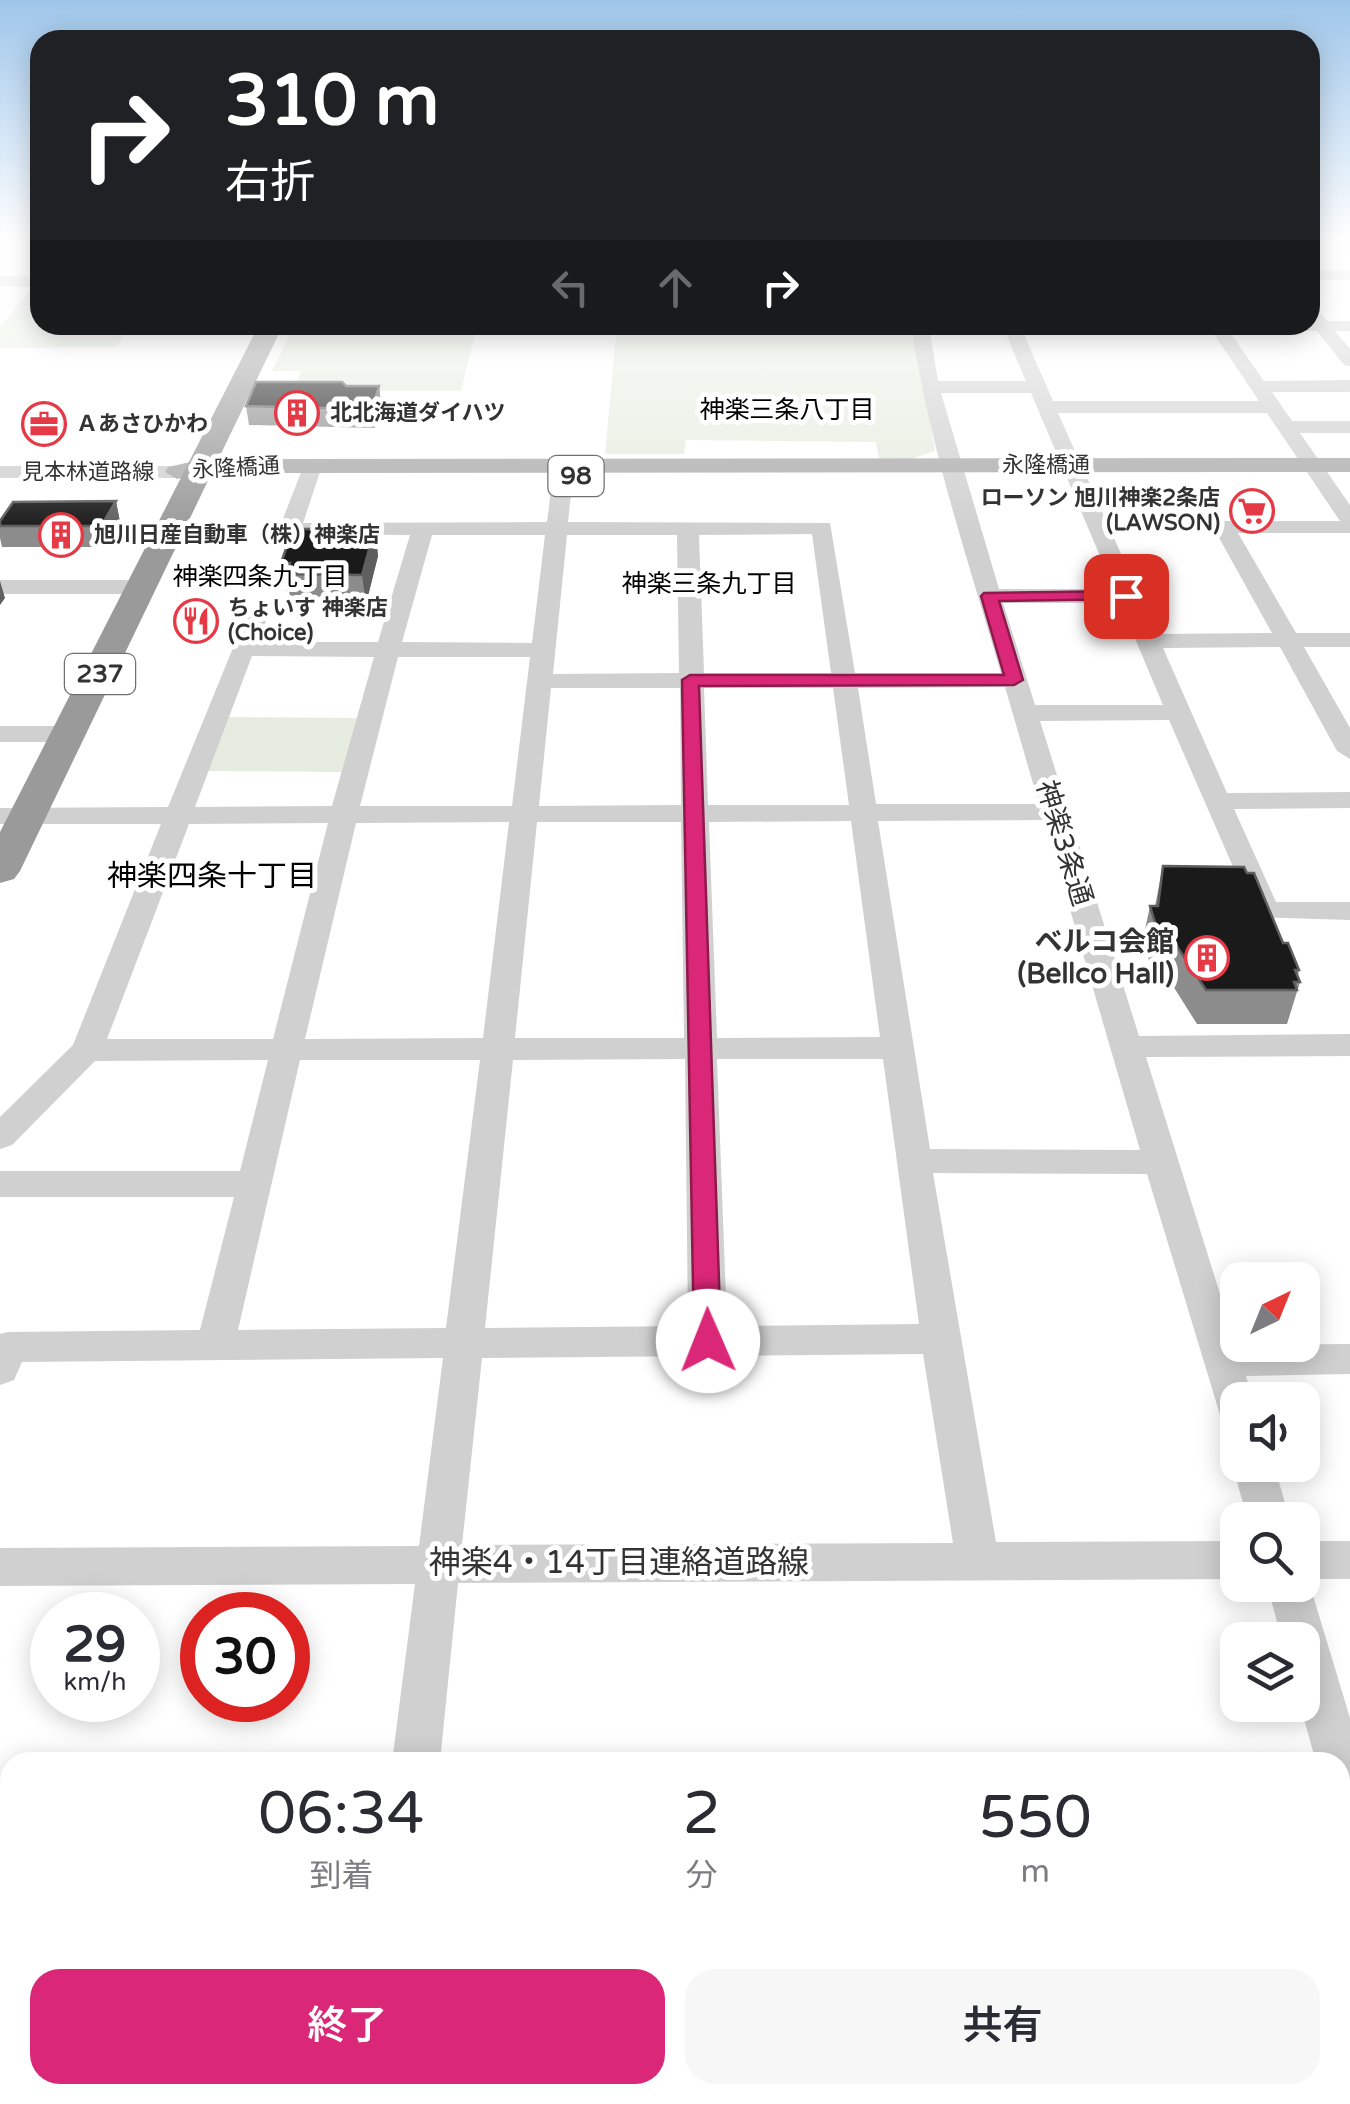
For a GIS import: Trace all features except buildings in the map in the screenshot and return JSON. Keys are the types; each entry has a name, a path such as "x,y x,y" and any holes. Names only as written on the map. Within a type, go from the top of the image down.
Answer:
{"highway":[{"name":"237","path":"193,471 247,336"},
{"name":"237","path":"0,872 9,815 56,734 265,336"}],"main road":[{"name":"永隆橋通","path":"1316,470 1350,465"},
{"name":"永隆橋通","path":"193,471 1316,470 1350,474"}],"street":[{"name":"神楽3条通","path":"923,336 930,387 951,471 1220,1357"},
{"path":"1015,336 1265,911 1350,911"},
{"path":"1223,336 1350,524"},
{"path":"1330,336 1350,361"},
{"path":"1258,386 1350,386"},
{"path":"930,387 1040,397 1272,407"},
{"path":"1286,427 1350,427"},
{"name":"見本林道路線","path":"0,472 193,471"},
{"path":"310,471 290,529 822,528 940,1339 978,1562"},
{"path":"417,1752 563,471"},
{"path":"1350,524 1224,527 1350,751"},
{"path":"688,528 708,1341"},
{"path":"215,1346 345,812 387,648 423,529"},
{"path":"0,588 130,587"},
{"path":"989,596 1126,596"},
{"path":"0,1138 88,1050 254,621"},
{"path":"1147,641 1350,640"},
{"path":"244,649 387,648 690,680 1014,680"},
{"path":"1025,713 1178,712"},
{"path":"0,734 56,734"},
{"path":"1218,801 1350,800"},
{"path":"9,815 1055,812"},
{"path":"1126,1047 1350,1045"},
{"path":"88,1050 898,1048"},
{"path":"915,1161 1161,1162"},
{"path":"0,1184 255,1184"},
{"path":"0,1369 8,1348 940,1339"},
{"path":"1320,1359 1350,1359"},
{"name":"神楽4・14丁目連絡道路線","path":"0,1566 1220,1560"},
{"path":"1320,1560 1350,1560"},
{"path":"1296,1602 1338,1708 1344,1752"}],"shaded area":[{"path":"0,336 123,336 116,347 0,348"},
{"path":"289,336 474,336 461,391 293,391 301,371 272,371"},
{"path":"616,336 915,336 935,451 911,459 879,459 876,442 686,440 684,454 605,454"},
{"path":"226,717 357,718 342,772 205,771"}],"place":[{"name":"北北海道ダイハツ","path":"297,413"},
{"name":"Ａあさひかわ","path":"44,424"},
{"name":"ローソン 旭川神楽2条店 (LAWSON)","path":"1252,511"},
{"name":"旭川日産自動車（株）神楽店","path":"61,535"},
{"name":"ちょいす 神楽店 (Choice)","path":"196,621"},
{"name":"ベルコ会館 (Bellco Hall)","path":"1207,958"}],"district":[{"name":"神楽三条八丁目","path":"787,410"},
{"name":"神楽四条九丁目","path":"260,577"},
{"name":"神楽三条九丁目","path":"709,584"},
{"name":"神楽四条十丁目","path":"212,876"}],"route":[{"path":"708,1341 690,680 1014,680 989,596 1126,596"}]}
